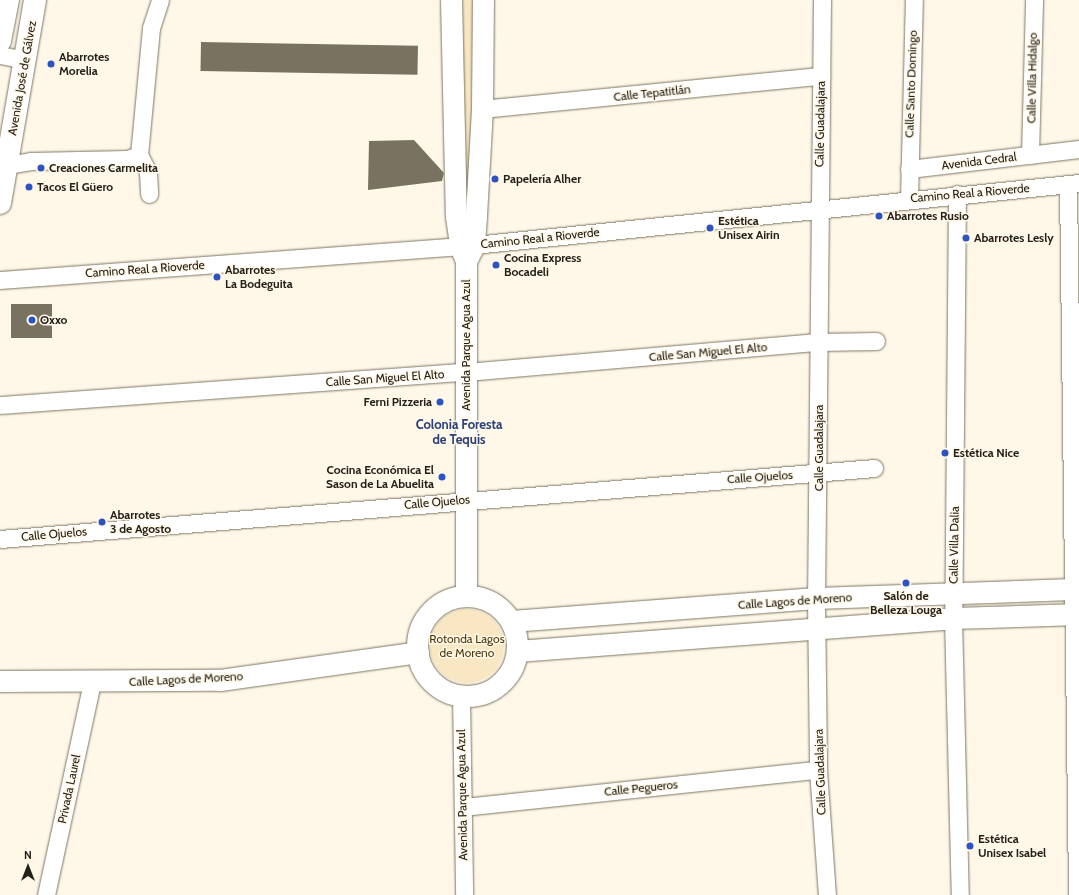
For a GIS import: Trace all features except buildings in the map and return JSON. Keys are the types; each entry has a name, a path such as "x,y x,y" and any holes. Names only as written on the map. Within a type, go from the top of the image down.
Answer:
{"main road":[{"path":"0,41 8,0"},
{"name":"Avenida José de Gálvez","path":"0,203 4,165 25,60 35,0"}],"street":[{"path":"149,194 148,172 139,155 151,28 160,0"},
{"name":"Avenida Parque Agua Azul","path":"451,0 456,216 467,251"},
{"name":"Avenida Parque Agua Azul","path":"466,596 468,499 466,372 467,251 482,109 483,0"},
{"name":"Calle Guadalajara","path":"822,0 818,210 819,472 816,598 818,627 818,770 827,895"},
{"name":"Calle Santo Domingo","path":"909,169 914,0"},
{"name":"Calle Villa Hidalgo","path":"1030,155 1034,0"},
{"path":"0,55 25,60"},
{"name":"Calle Tepatitlán","path":"482,109 821,76"},
{"name":"Avenida Cedral","path":"909,169 1079,149"},
{"path":"4,165 30,161 127,160 139,155"},
{"path":"909,169 909,199"},
{"path":"1073,184 1077,895"},
{"name":"Camino Real a Rioverde","path":"0,280 467,251 909,199 1073,184"},
{"name":"Calle Villa Dalia","path":"957,194 953,618 960,895"},
{"name":"Calle San Miguel El Alto","path":"0,405 466,372 818,342 876,341"},
{"name":"Calle Ojuelos","path":"0,539 468,499 874,468"},
{"name":"Calle Lagos de Moreno","path":"511,621 816,598 954,592 1076,589"},
{"path":"466,596 492,602 511,621 517,651 513,666 492,689 461,695 432,681 418,652 418,635 432,612 450,599 466,596"},
{"path":"517,651 818,627 953,618 1076,614"},
{"name":"Calle Lagos de Moreno","path":"0,681 92,682 220,680 418,652"},
{"name":"Privada Laurel","path":"46,895 92,682"},
{"name":"Avenida Parque Agua Azul","path":"461,695 464,895"},
{"name":"Calle Pegueros","path":"463,807 818,770"}],"green space":[{"path":"463,0 477,0 473,203 461,203"},
{"name":"Rotonda Lagos de Moreno","path":"467,609 481,612 493,620 501,632 504,646 501,660 493,672 481,680 467,683 453,680 441,672 433,660 430,646 433,632 441,620 453,612"}],"place":[{"name":"Abarrotes Morelia","path":"51,64"},
{"name":"Creaciones Carmelita","path":"41,168"},
{"name":"Papelería Alher","path":"495,179"},
{"name":"Tacos El Güero","path":"29,187"},
{"name":"Abarrotes Rusio","path":"879,216"},
{"name":"Estética Unisex Airin","path":"710,228"},
{"name":"Abarrotes Lesly","path":"966,238"},
{"name":"Cocina Express Bocadeli","path":"496,265"},
{"name":"Abarrotes La Bodeguita","path":"217,277"},
{"name":"Oxxo","path":"32,320"},
{"name":"Ferni Pizzeria","path":"440,402"},
{"name":"Estética Nice","path":"945,453"},
{"name":"Cocina Económica El Sason de La Abuelita","path":"442,477"},
{"name":"Abarrotes 3 de Agosto","path":"102,522"},
{"name":"Salón de Belleza Louga","path":"906,583"},
{"name":"Estética Unisex Isabel","path":"970,846"}],"district":[{"name":"Colonia Foresta de Tequis","path":"459,432"}]}
